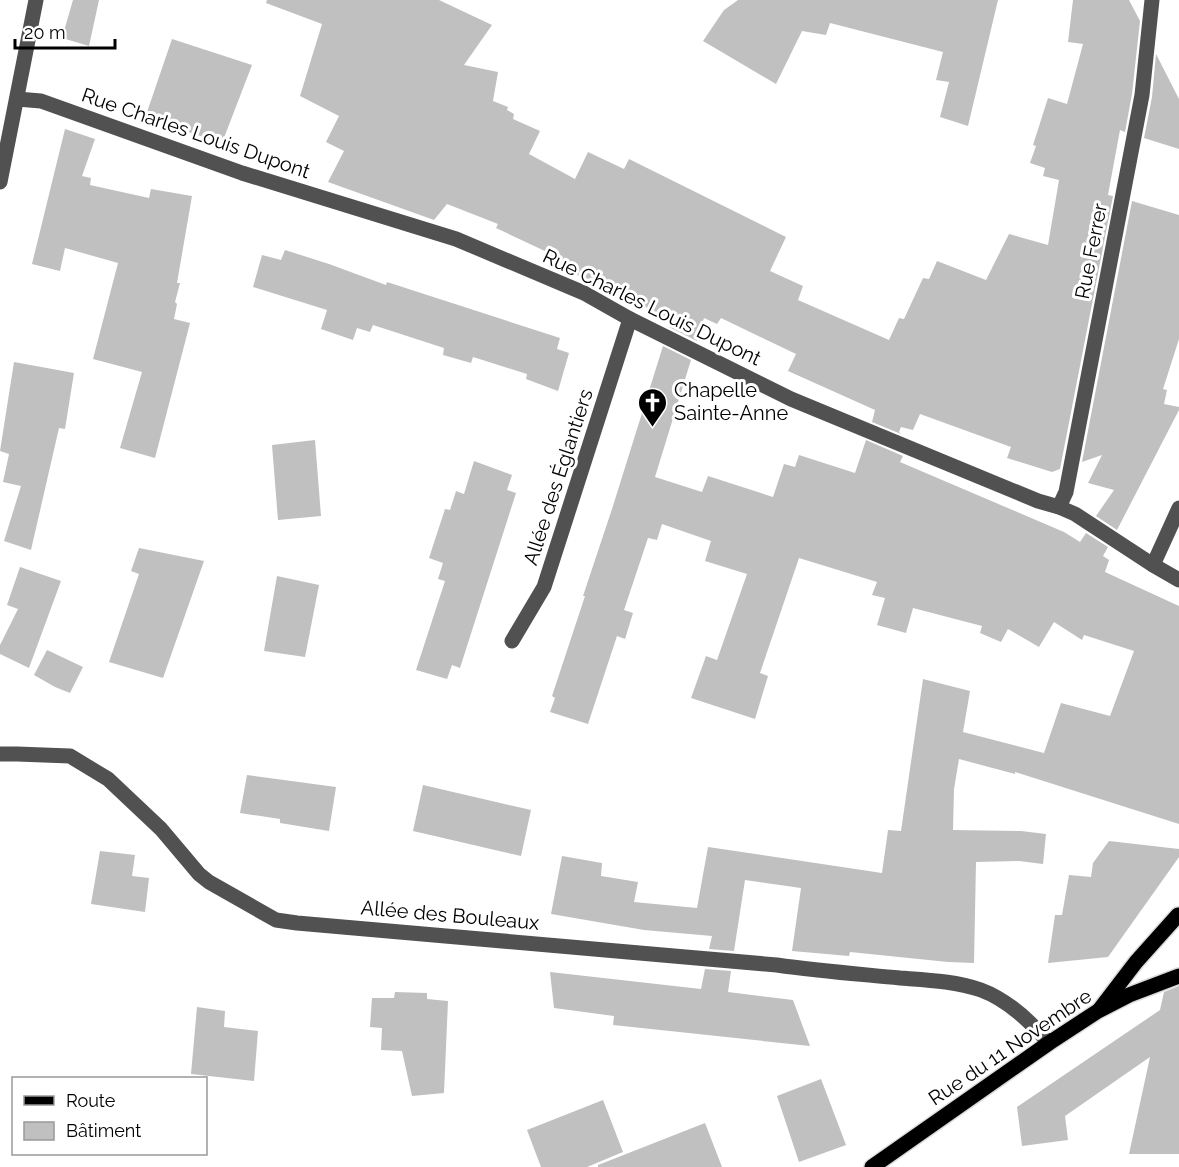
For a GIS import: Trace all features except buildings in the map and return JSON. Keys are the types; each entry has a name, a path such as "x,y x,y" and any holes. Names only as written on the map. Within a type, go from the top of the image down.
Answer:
{"main road":[{"path":"1178,913 1179,933"},
{"path":"1098,1011 1178,913"},
{"name":"Rue du 11 Novembre","path":"872,1167 1098,1011 1129,995 1179,976"}],"street":[{"path":"0,182 36,0"},
{"name":"Rue Ferrer","path":"1059,507 1066,492 1142,95 1152,0"},
{"name":"Rue Charles Louis Dupont","path":"17,99 41,102 242,173 456,239 584,293 630,319 790,399 1074,514 1179,579"},
{"name":"Allée des Églantiers","path":"512,641 544,587 630,319"},
{"path":"1153,565 1179,508"},
{"name":"Allée des Bouleaux","path":"0,754 70,756 108,779 209,882 276,920 955,983 983,990 1002,1001 1033,1025 1049,1043"}],"place":[{"name":"Chapelle Sainte-Anne","path":"653,428"}]}
